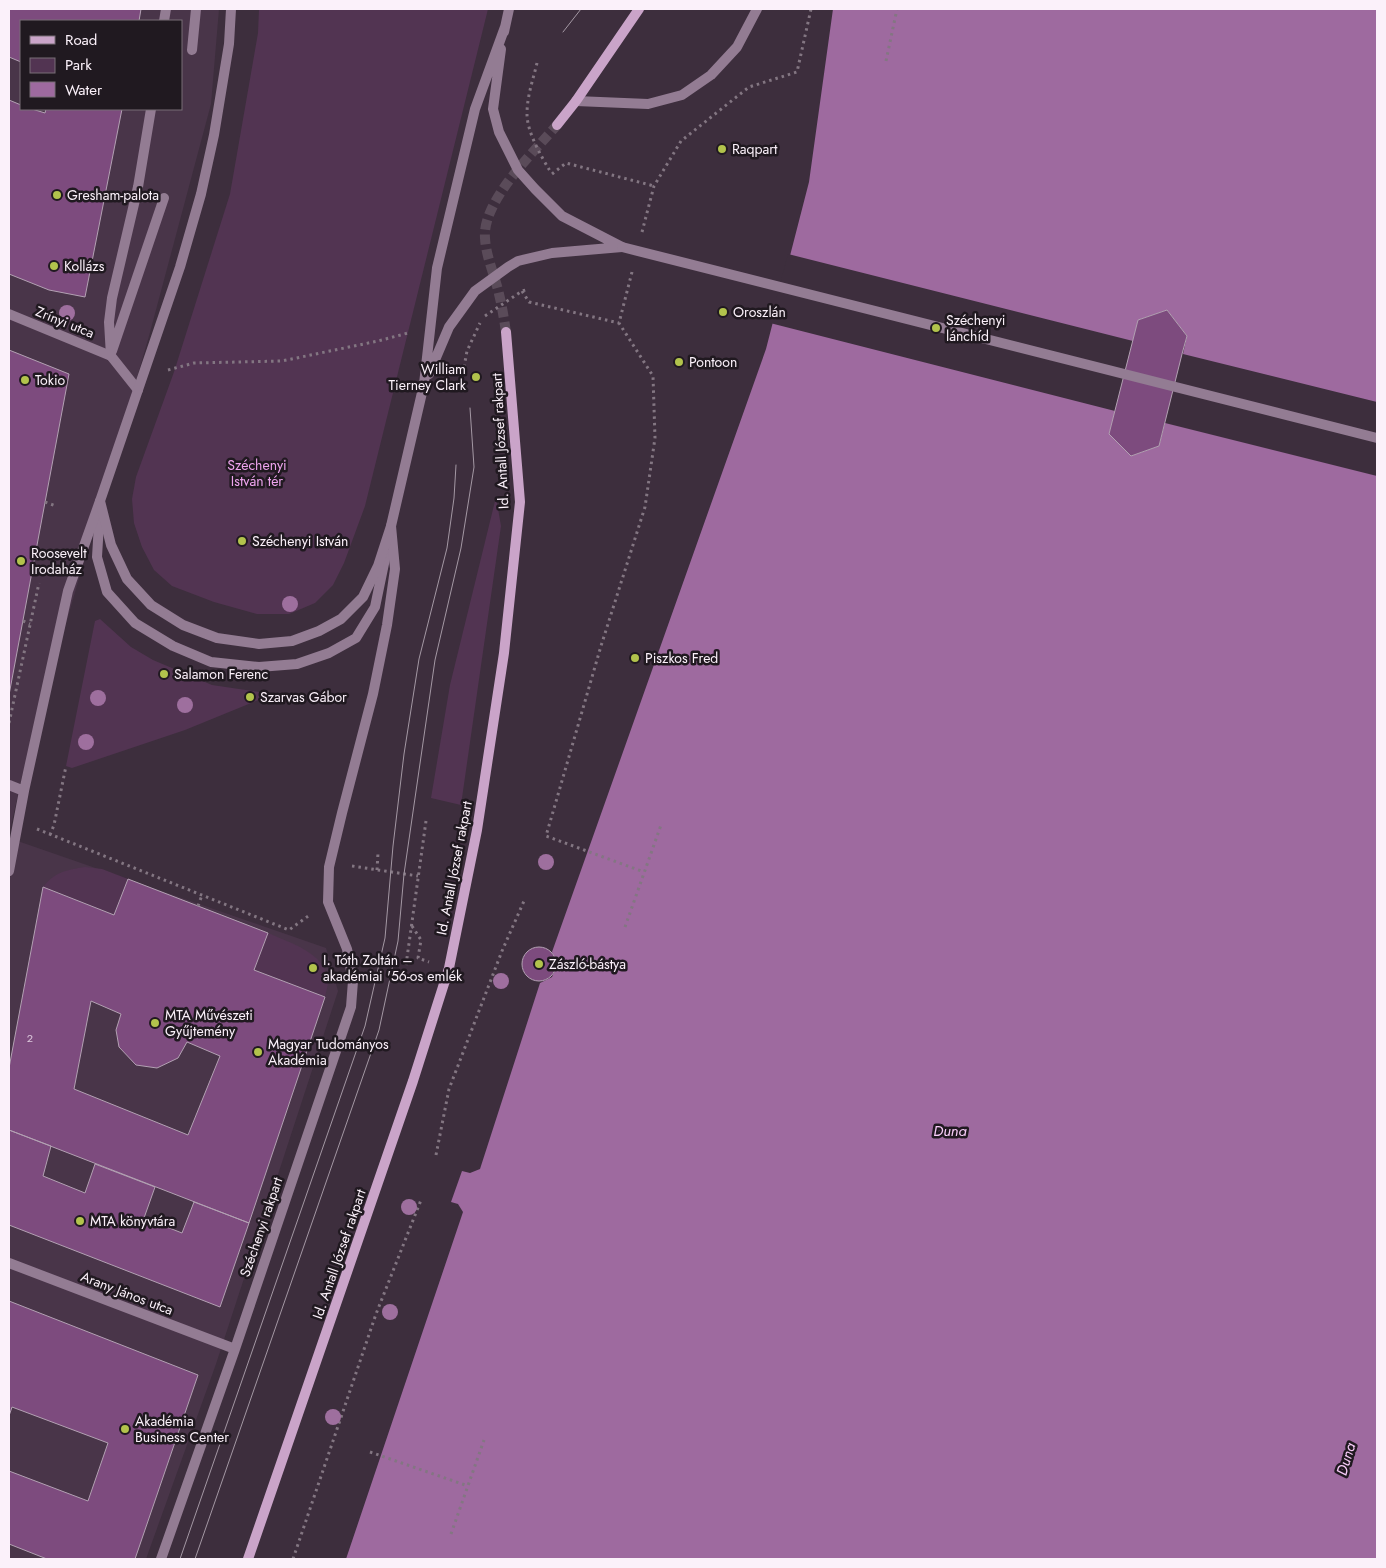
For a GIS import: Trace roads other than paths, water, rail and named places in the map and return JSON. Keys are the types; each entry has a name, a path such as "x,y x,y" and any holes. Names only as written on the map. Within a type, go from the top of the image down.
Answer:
{"main road":[{"path":"558,125 639,9"},
{"name":"Id. Antall József rakpart","path":"248,1559 413,1080 449,968 477,830 504,653 520,502 506,332"}],"street":[{"path":"192,50 196,9"},
{"path":"9,871 24,791 68,591 180,266 201,194 214,135 228,44 230,9"},
{"path":"100,501 98,557 107,592 135,623 173,646 211,662 259,667 297,664 328,653 356,638 375,607 391,526 424,384 437,268 474,109 510,9"},
{"path":"576,101 648,104 682,95 711,75 737,47 757,9"},
{"path":"505,27 493,109 499,132 518,170 562,216 622,247 1377,438"},
{"path":"138,390 111,356 109,322 112,298 138,187 151,110"},
{"path":"111,356 164,198"},
{"path":"424,384 450,327 475,291 508,267 518,261 552,252 622,247"},
{"name":"Zrínyi utca","path":"9,314 111,356"},
{"path":"100,501 111,545 127,579 150,605 183,625 217,638 259,644 292,641 319,631 341,619 363,597 378,566 391,526"},
{"name":"Széchenyi rakpart","path":"161,1559 235,1348 350,1007 353,981 347,949 328,902 330,866 373,694 387,625 395,569 391,526"},
{"path":"9,785 24,791"},
{"name":"Arany János utca","path":"9,1263 235,1348"}],"water":[{"name":"Duna","path":"833,9 1377,9 1377,1559 346,1559 463,1212 458,1204 451,1202 462,1171 470,1173 480,1169 540,983 552,977 557,964 552,952 766,349 809,182"}],"tunnel":[{"path":"506,332 500,299 486,245 486,224 500,193 523,163 557,125"}],"tram line":[{"path":"563,32 581,9"},
{"path":"195,1559 379,1030 398,941 404,874 435,660 461,548 474,467 470,408"},
{"path":"180,1559 365,1026 385,938 404,754 419,659 447,548 454,498 456,465"}],"place":[{"name":"Raqpart","path":"722,149"},
{"name":"Gresham-palota","path":"57,195"},
{"name":"Kollázs","path":"54,266"},
{"name":"Oroszlán","path":"723,312"},
{"name":"Széchenyi lánchíd","path":"936,328"},
{"name":"Pontoon","path":"679,362"},
{"name":"William Tierney Clark","path":"476,377"},
{"name":"Tokio","path":"25,380"},
{"name":"Széchenyi István","path":"242,541"},
{"name":"Roosevelt Irodaház","path":"21,561"},
{"name":"Piszkos Fred","path":"635,658"},
{"name":"Salamon Ferenc","path":"164,674"},
{"name":"Szarvas Gábor","path":"250,697"},
{"name":"Zászló-bástya","path":"539,964"},
{"name":"I. Tóth Zoltán – akadémiai '56-os emlék","path":"313,968"},
{"name":"MTA Művészeti Gyűjtemény","path":"155,1023"},
{"name":"Magyar Tudományos Akadémia","path":"258,1052"},
{"name":"MTA könyvtára","path":"80,1221"},
{"name":"Akadémia Business Center","path":"125,1429"}],"park label":[{"name":"Széchenyi István tér","path":"257,474"}]}
